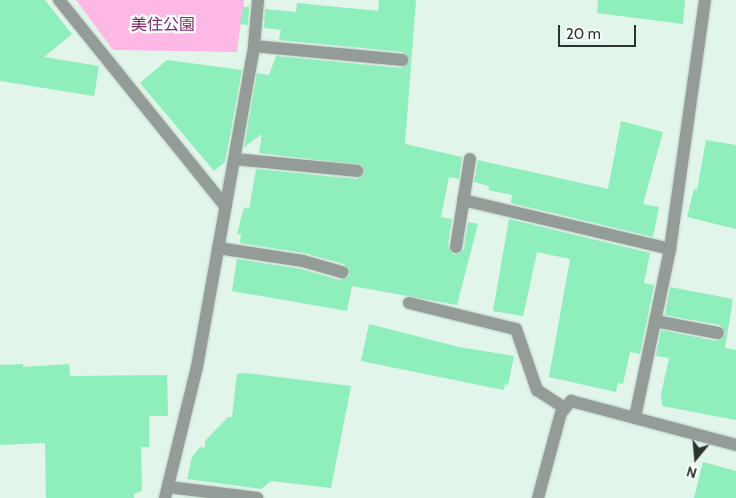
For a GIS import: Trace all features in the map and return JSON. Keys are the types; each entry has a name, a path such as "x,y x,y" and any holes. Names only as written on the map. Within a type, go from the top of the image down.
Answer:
{"street":[{"path":"60,0 225,206"},
{"path":"257,498 166,492 198,367 254,46 258,0"},
{"path":"635,417 670,250 705,0"},
{"path":"254,46 402,60"},
{"path":"456,247 470,158"},
{"path":"235,159 357,171"},
{"path":"463,200 670,250"},
{"path":"218,248 303,261 342,272"},
{"path":"410,303 516,329 537,390 565,408"},
{"path":"655,321 718,332"},
{"path":"538,498 565,408 571,401 736,445"}],"green space":[{"name":"美住公園","path":"76,0 244,0 237,52 113,50"}],"building":[{"path":"0,0 45,0 72,34 44,57 99,66 94,96 0,81"},
{"path":"379,0 416,0 405,144 462,157 459,179 449,177 441,217 452,219 448,246 454,255 464,249 468,222 478,224 457,305 352,286 347,311 232,291 237,259 301,269 340,280 350,275 344,264 304,253 240,243 241,234 237,234 244,207 249,209 256,169 357,179 365,172 362,165 259,153 262,134 244,147 257,73 269,75 276,56 401,68 410,61 403,52 279,40 281,30 264,28 265,9 296,12 297,3 378,11"},
{"path":"598,0 685,0 683,24 597,13"},
{"path":"243,7 249,7 248,25 240,24"},
{"path":"167,60 242,70 225,162 214,171 140,83"},
{"path":"621,121 663,132 643,204 659,207 653,237 511,203 512,195 488,190 489,186 474,182 478,160 608,189"},
{"path":"706,140 736,145 736,229 687,217 694,189 697,190"},
{"path":"509,219 650,253 644,283 654,285 640,354 630,352 623,384 618,383 616,392 549,377 570,259 537,252 523,316 493,311"},
{"path":"670,287 733,299 725,348 736,350 736,420 662,406 661,394 669,358 656,356 661,330 716,341 726,334 720,325 665,315"},
{"path":"369,324 459,347 514,356 508,385 505,384 504,390 361,361"},
{"path":"23,364 23,367 69,364 70,376 167,375 168,416 149,416 149,447 141,447 142,491 134,494 134,498 46,498 45,443 0,445 0,365"},
{"path":"245,373 351,386 331,488 271,481 261,489 187,479 192,457 200,447 205,448 205,441 228,417 232,417 237,374"},
{"path":"703,462 736,471 736,498 694,498"}]}
